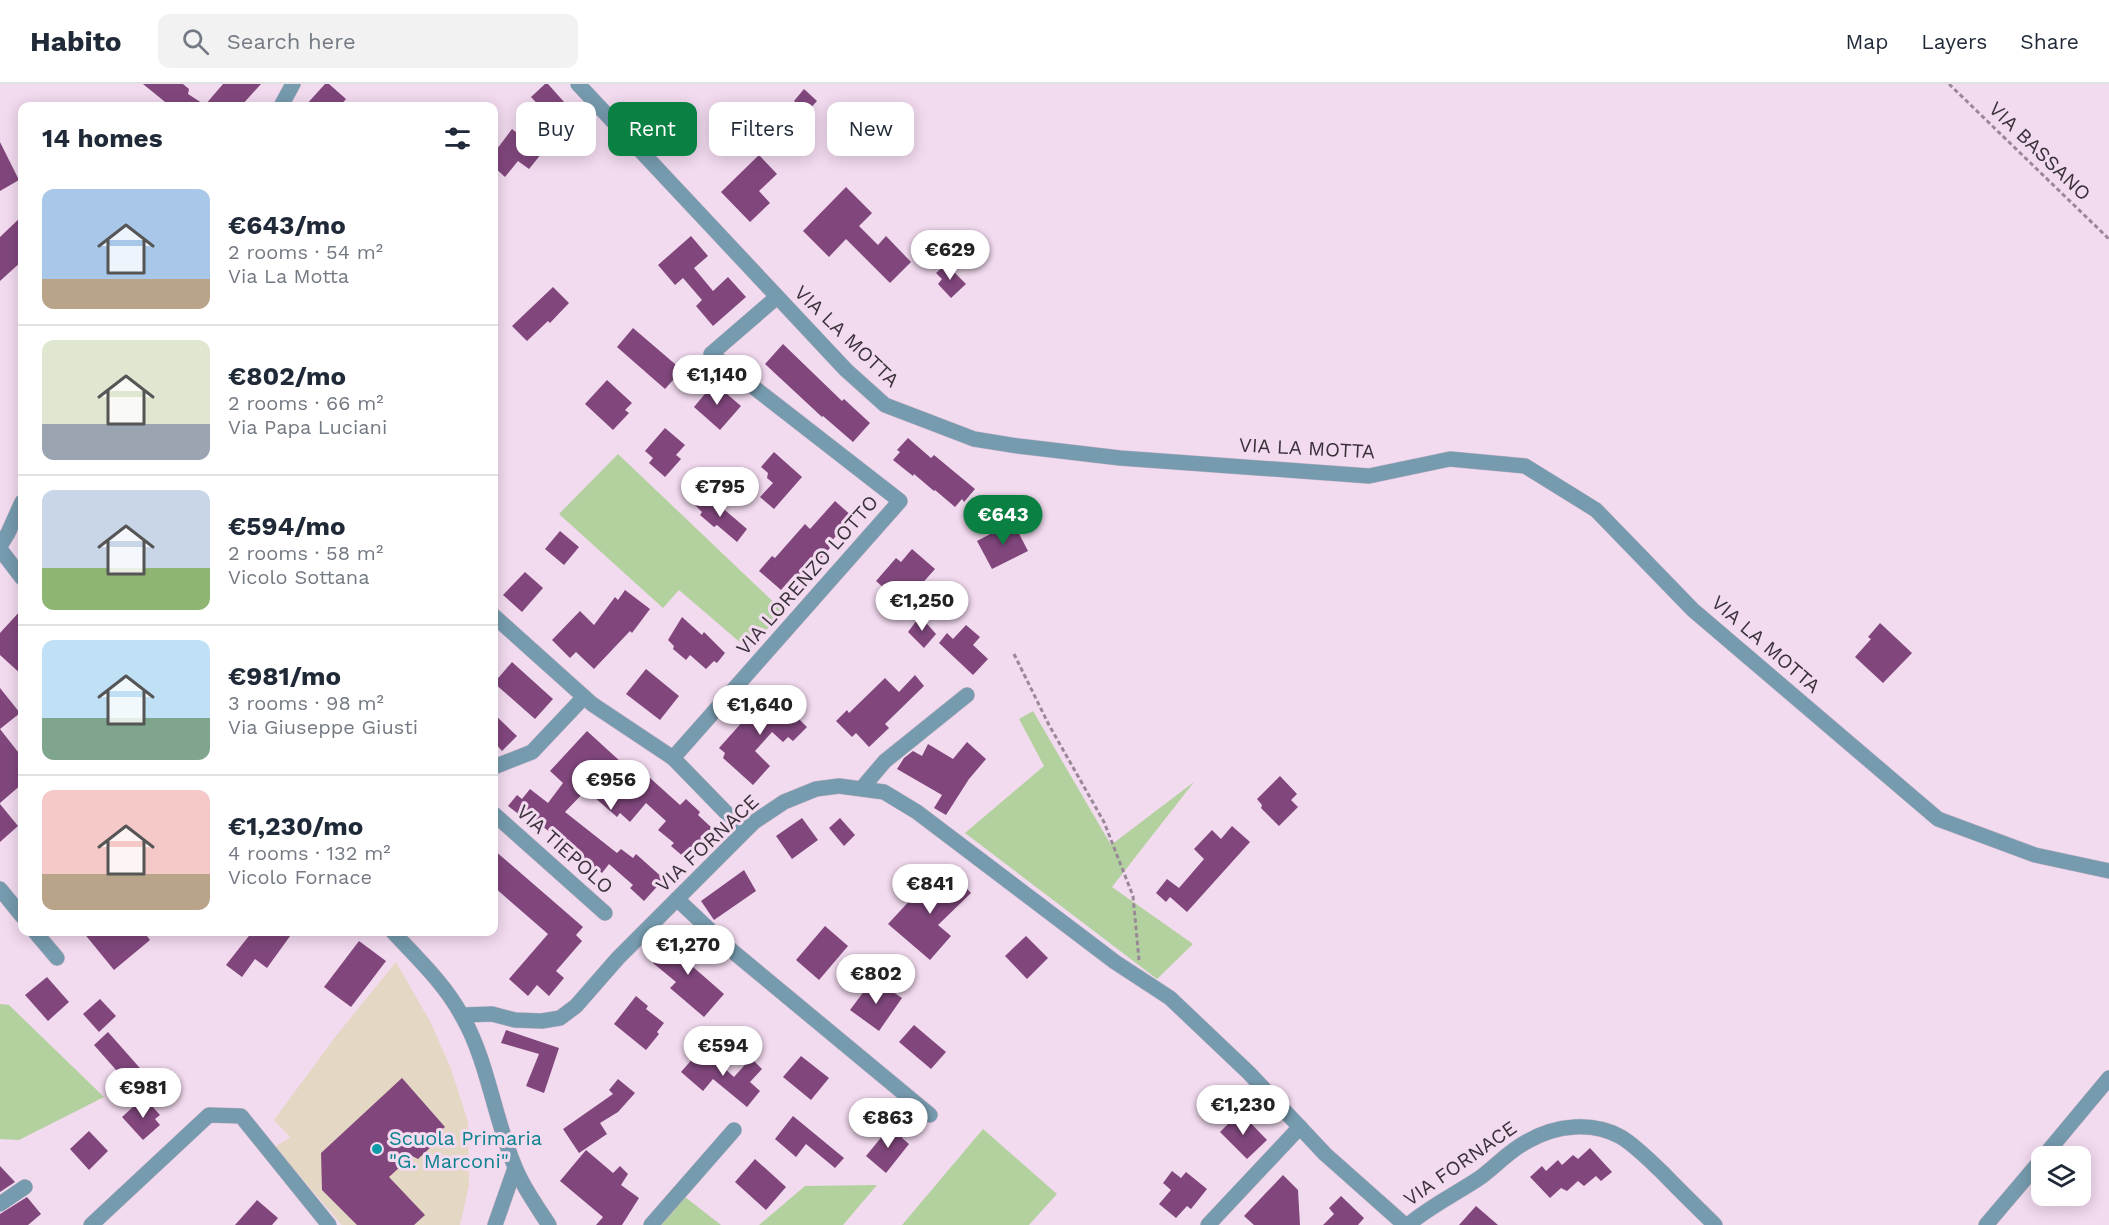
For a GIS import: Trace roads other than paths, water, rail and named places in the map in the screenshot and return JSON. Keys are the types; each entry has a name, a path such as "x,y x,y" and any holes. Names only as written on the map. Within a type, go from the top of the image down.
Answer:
{"street":[{"path":"283,102 293,84"},
{"name":"VIA LA MOTTA","path":"578,84 846,370 885,405 974,438 1018,446 1120,458 1369,476 1450,459 1525,466 1596,510 1693,610 1938,819 2034,855 2109,871"},
{"name":"VIA LORENZO LOTTO","path":"673,758 900,501 711,354 777,297"},
{"path":"18,511 0,548 18,573"},
{"path":"498,620 592,704 673,758 744,831"},
{"path":"862,788 885,761 967,695"},
{"path":"498,765 532,752 584,697"},
{"name":"VIA FORNACE","path":"462,1015 492,1014 515,1020 542,1021 560,1018 576,1006 618,958 754,822 784,802 816,789 839,786 862,788 884,792 917,812 1115,962 1170,998 1249,1073 1325,1154 1407,1225 1425,1210 1482,1176 1514,1149 1546,1132 1573,1126 1593,1128 1621,1137 1646,1157 1715,1225"},
{"name":"VIA TIEPOLO","path":"498,818 605,913"},
{"path":"0,889 18,911"},
{"path":"677,899 757,972 930,1115"},
{"path":"38,936 57,958"},
{"path":"397,936 437,979 462,1015 490,1087 516,1168 549,1225"},
{"path":"2053,1146 2109,1078"},
{"path":"91,1225 209,1115 241,1116 329,1225"},
{"path":"1208,1225 1300,1127"},
{"path":"651,1225 734,1130"},
{"path":"495,1225 516,1168"},
{"path":"1986,1225 2031,1172"},
{"path":"0,1204 25,1187"}],"place":[{"name":"Scuola Primaria \"G. Marconi\"","path":"377,1149"}]}
